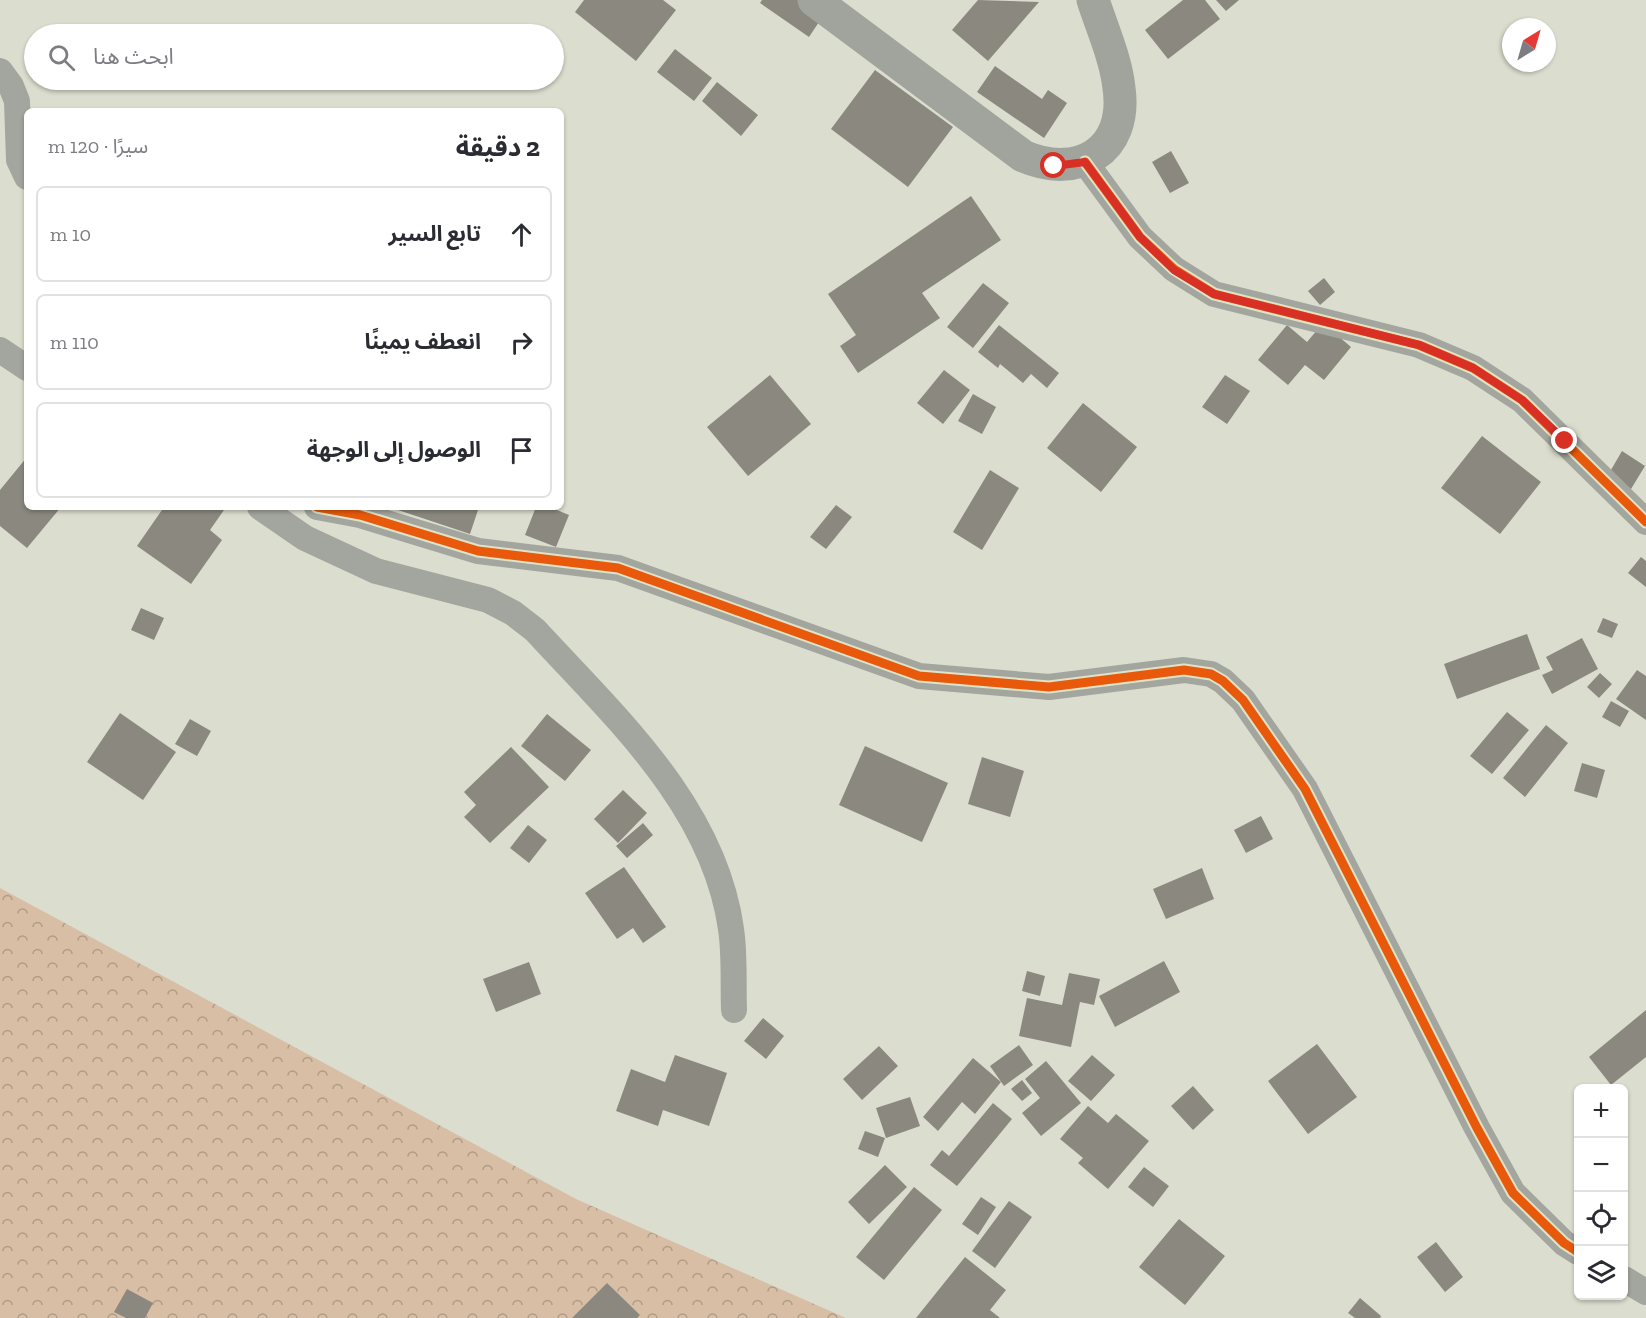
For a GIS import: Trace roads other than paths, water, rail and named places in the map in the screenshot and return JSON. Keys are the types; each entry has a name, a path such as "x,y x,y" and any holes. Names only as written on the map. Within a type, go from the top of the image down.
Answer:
{"street":[{"path":"814,0 1023,156 1054,166 1085,162 1097,153 1115,129 1120,100 1119,85 1093,0"},
{"path":"0,71 11,86 17,101 19,160 24,171"},
{"path":"1085,162 1140,237 1174,270 1214,294 1419,345 1473,368 1522,400 1646,522"},
{"path":"0,350 24,366"},
{"path":"264,510 305,538 376,571 488,600 513,613 535,630 655,763 702,836 719,881 731,929 734,1010"},
{"path":"333,510 360,515 478,551 618,568 919,676 1049,687 1184,670 1211,674 1223,681 1243,700 1305,789 1477,1128 1513,1193 1564,1243 1574,1249"},
{"path":"1628,1282 1646,1292"}]}
